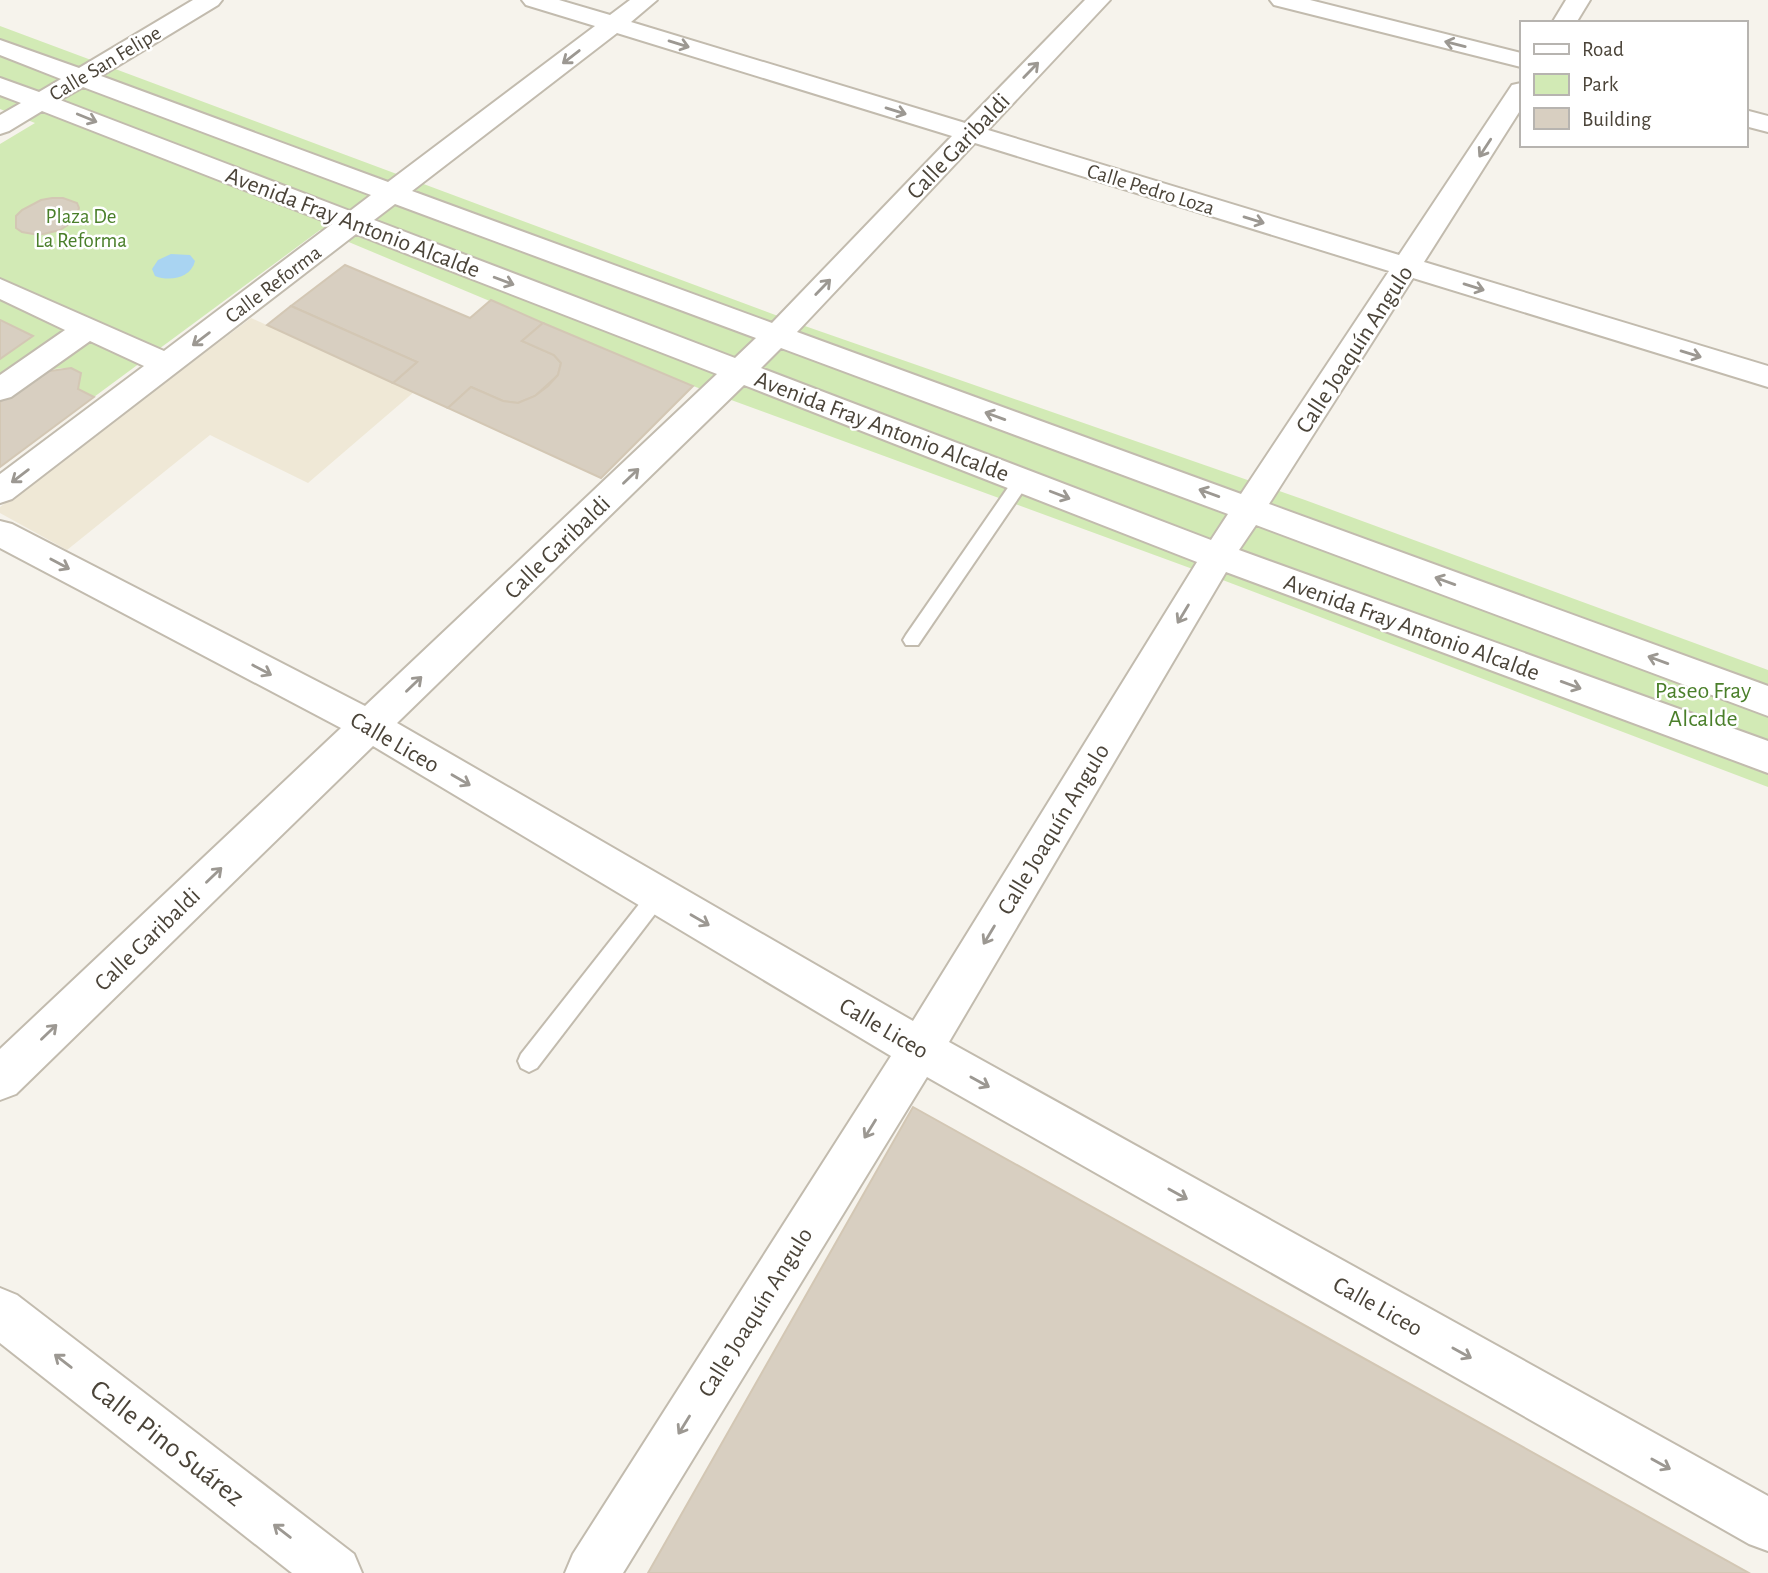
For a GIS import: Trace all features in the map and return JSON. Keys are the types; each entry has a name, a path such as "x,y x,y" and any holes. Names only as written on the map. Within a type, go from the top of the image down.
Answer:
{"street":[{"name":"Calle San Felipe","path":"0,126 210,0"},
{"name":"Calle Pedro Loza","path":"534,0 1768,377"},
{"name":"Calle Reforma","path":"0,491 645,0"},
{"name":"Calle Garibaldi","path":"0,1079 741,371 1098,0"},
{"path":"1282,0 1520,60"},
{"path":"1564,21 1577,0"},
{"name":"Avenida Fray Antonio Alcalde","path":"0,47 391,195 1250,508 1768,701"},
{"name":"Avenida Fray Antonio Alcalde","path":"0,86 1218,556 1768,757"},
{"name":"Calle Joaquín Angulo","path":"592,1573 920,1049 1218,556 1409,267 1520,92"},
{"path":"1747,119 1768,124"},
{"path":"0,288 167,365"},
{"path":"0,390 88,328"},
{"name":"Calle Liceo","path":"0,533 370,726 920,1049 1768,1525"},
{"name":"Calle Pino Suárez","path":"0,1312 335,1573"}],"lane":[{"path":"912,640 1023,480"},
{"path":"529,1061 658,895"}],"shaded area":[{"path":"251,318 414,392 308,483 210,435 67,550 0,513 0,507"}],"green space":[{"name":"Paseo Fray Alcalde","path":"0,26 802,325 1305,500 1768,670 1768,787 1220,579 693,386 320,230 94,397 78,389 81,373 59,368 38,375 0,402 0,359 33,336 0,320 0,144 35,123 0,109"}],"water":[{"path":"171,254 190,255 195,261 193,267 179,277 167,279 155,276 152,269 158,260"}],"building":[{"path":"63,198 77,203 79,208 75,220 60,230 39,235 16,228 16,216 22,210 41,200"},
{"path":"345,265 470,318 491,300 543,323 522,341 554,355 561,363 558,375 535,396 518,403 503,401 471,387 448,408 393,383 417,362 291,306"},
{"path":"291,306 417,362 393,383 267,325"},
{"path":"0,320 33,336 0,359"},
{"path":"543,323 693,386 601,478 448,408 471,387 503,401 518,403 535,396 548,386 558,375 561,363 554,355 522,341"},
{"path":"71,368 81,373 78,389 94,397 0,467 0,402 43,372"},
{"path":"913,1107 1749,1573 648,1573"}],"park label":[{"name":"Plaza De La Reforma","path":"81,228"}]}
